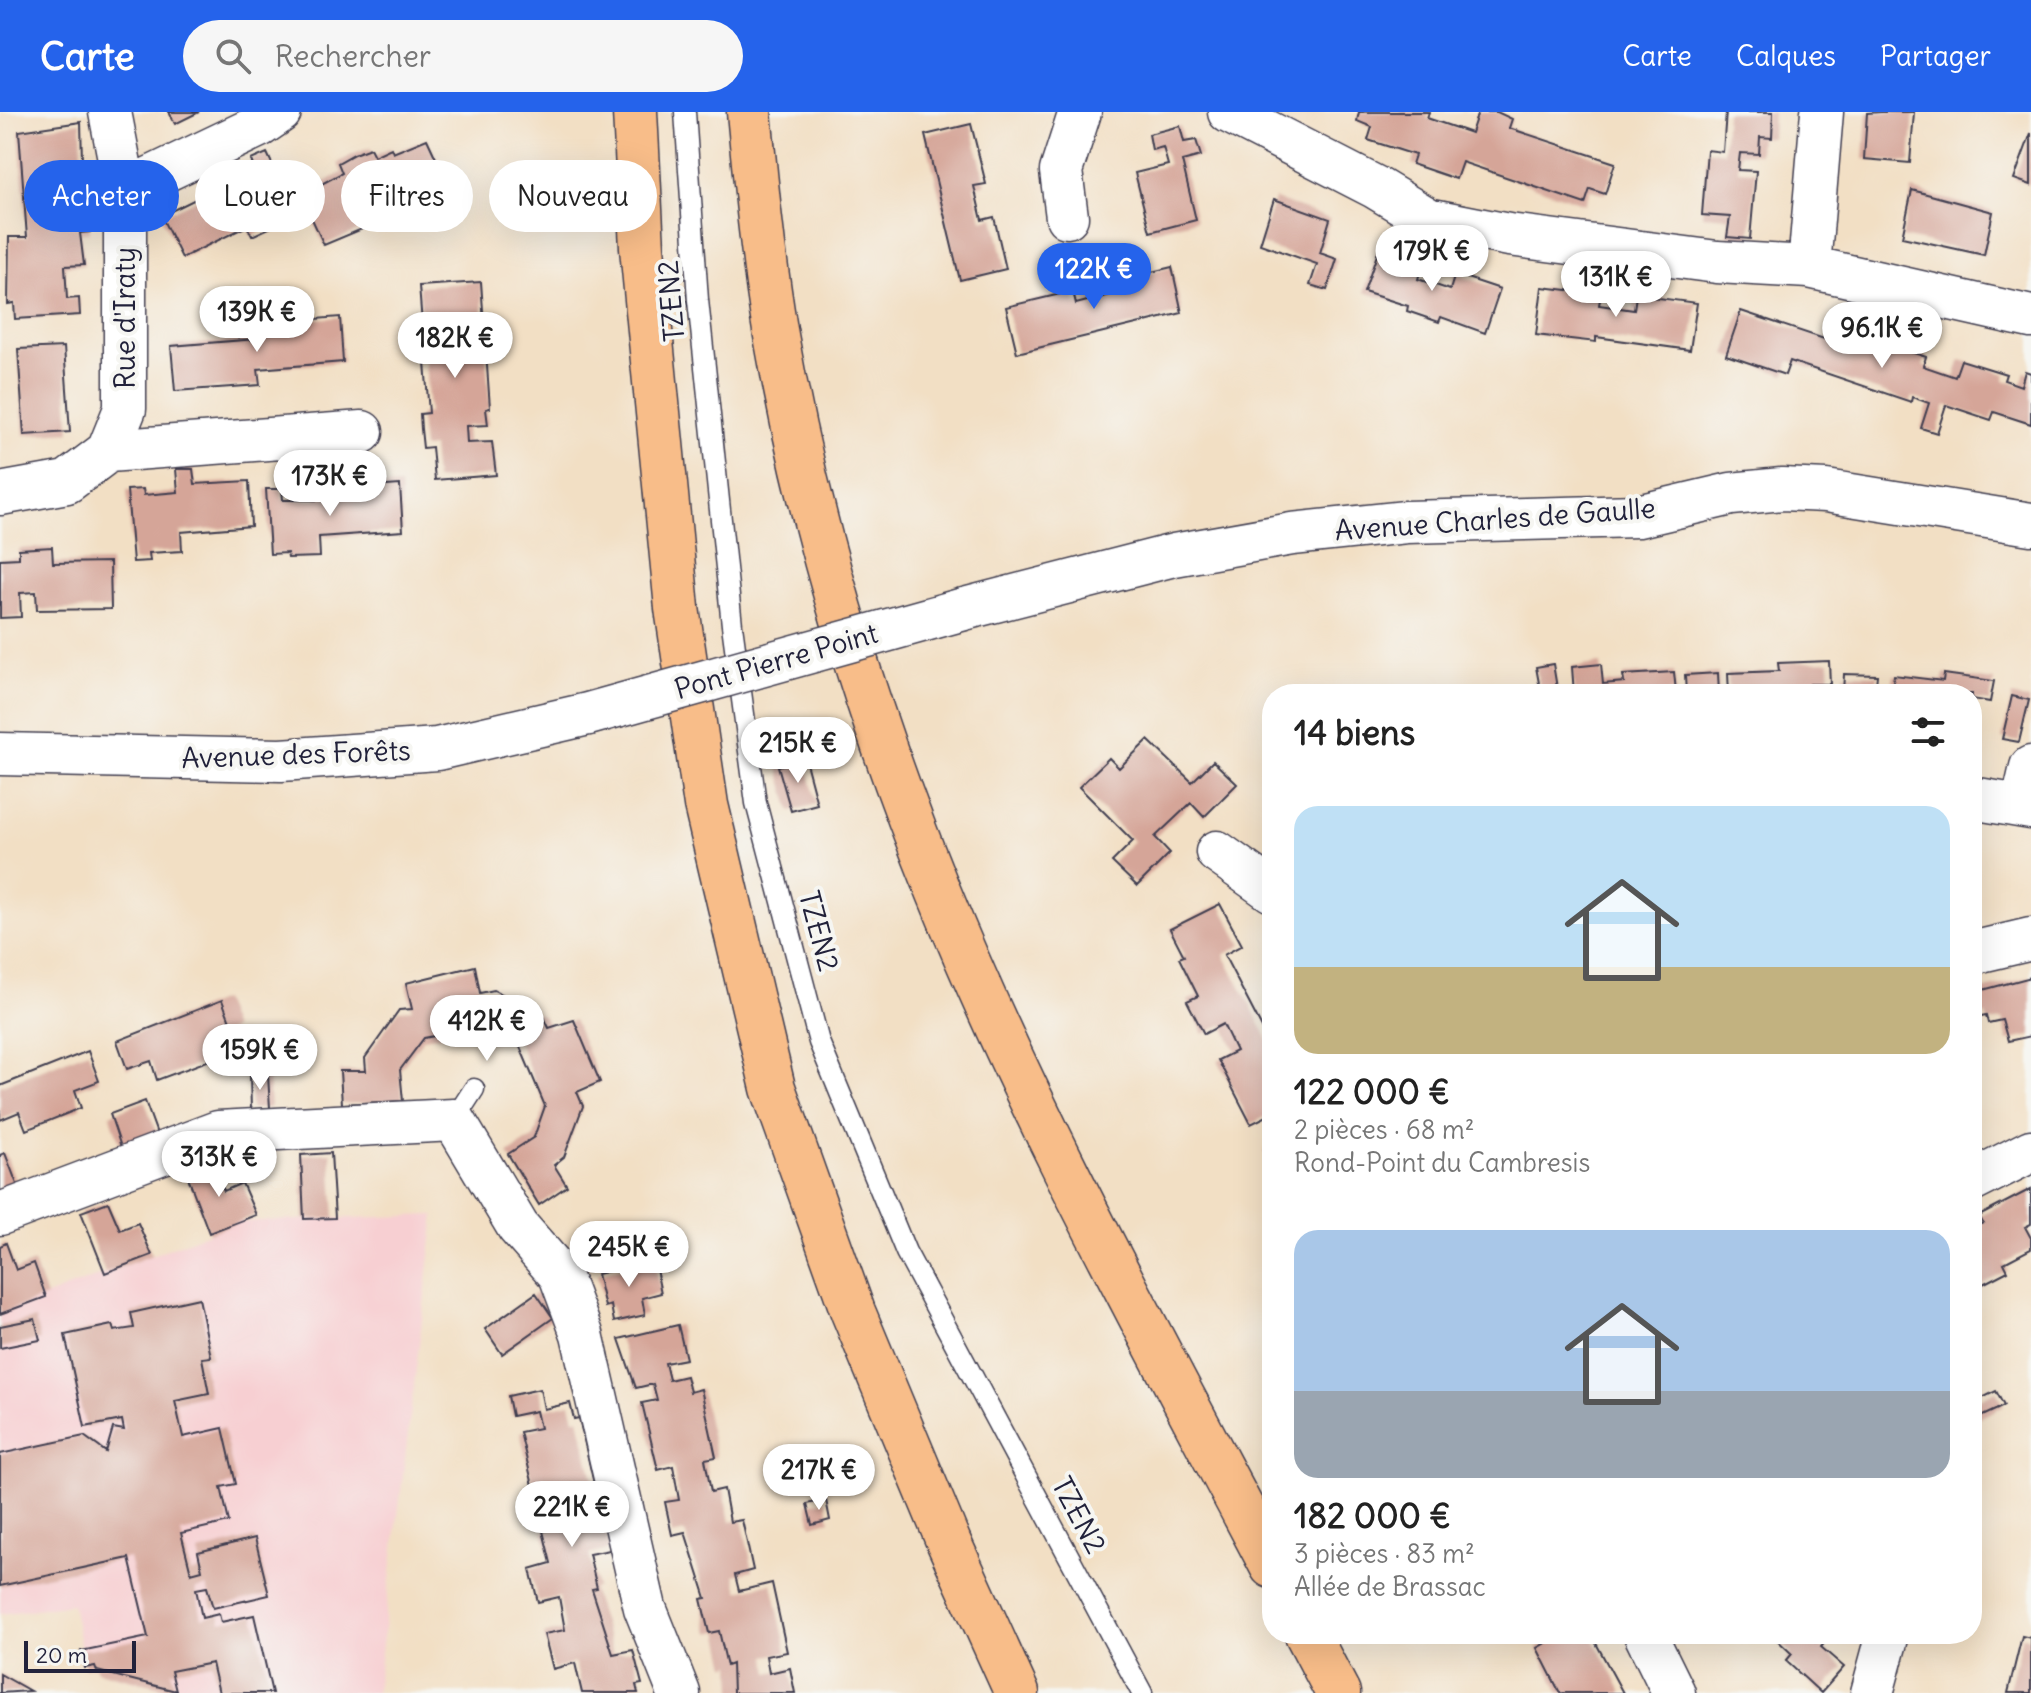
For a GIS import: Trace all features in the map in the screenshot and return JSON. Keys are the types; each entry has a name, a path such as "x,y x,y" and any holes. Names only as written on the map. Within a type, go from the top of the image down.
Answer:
{"main road":[{"path":"635,112 642,248 677,608 706,805 773,1088 853,1312 949,1543 1017,1693"},
{"path":"749,112 775,328 791,410 822,543 887,752 939,892 987,1003 1082,1200 1262,1547"},
{"path":"1312,1644 1338,1693"}],"street":[{"name":"Rue d'Iraty","path":"110,112 119,160"},
{"path":"179,164 261,125 280,112"},
{"path":"1067,217 1061,171 1080,112"},
{"path":"1229,112 1281,124 1428,219 1509,235 1703,260 1809,267 2031,317"},
{"path":"1809,267 1822,112"},
{"name":"Rue d'Iraty","path":"108,451 125,409 125,232"},
{"path":"0,494 67,482 108,451 362,432"},
{"name":"Avenue Charles de Gaulle","path":"964,609 1174,555 1292,534 1406,522 1638,516 1731,494 1782,489 1826,491 2031,524"},
{"name":"Pont Pierre Point","path":"588,714 964,609"},
{"name":"Avenue des Forêts","path":"0,754 281,760 437,749 588,714"},
{"path":"1982,797 2028,794"},
{"path":"1217,852 1262,884"},
{"path":"1982,951 2031,939"},
{"path":"0,1214 218,1132 464,1105 518,1227 560,1275 582,1334 645,1608 679,1693"},
{"path":"1982,1176 2031,1151"},
{"path":"1650,1644 1674,1693"},
{"path":"1872,1693 1885,1644"}],"lane":[{"name":"TZEN2","path":"685,112 698,300 732,625 756,803 819,1042 906,1252 1142,1693"}],"shaded area":[{"path":"435,1215 376,1693 182,1693 97,1671 95,1666 85,1668 72,1604 0,1614 0,1314 237,1222"}],"building":[{"path":"169,112 199,112 175,124"},
{"path":"1359,112 1429,112 1427,118 1471,133 1478,112 1497,112 1512,119 1509,128 1615,163 1605,194 1590,189 1585,204 1462,162 1456,179 1412,164 1415,155 1368,140 1372,127 1357,121"},
{"path":"1726,112 1773,112 1772,138 1760,137 1759,154 1740,153 1738,170 1756,171 1750,239 1727,237 1730,217 1702,215 1707,150 1723,152"},
{"path":"1914,112 1910,163 1864,159 1867,113"},
{"path":"81,122 82,160 24,160 24,197 19,131"},
{"path":"971,124 986,184 974,186 982,220 994,217 1006,269 960,280 925,135"},
{"path":"1180,126 1184,142 1196,140 1201,156 1182,161 1196,220 1150,232 1135,173 1168,165 1163,147 1152,150 1149,134"},
{"path":"2031,133 2031,185 2014,179"},
{"path":"427,139 437,160 343,160 370,148 374,156 391,148 393,153"},
{"path":"267,153 270,160 251,160"},
{"path":"341,174 341,232 355,232 324,245 318,232 325,232 325,182"},
{"path":"1912,190 1993,212 1984,255 1902,237"},
{"path":"195,199 195,232 235,232 182,258 169,232 179,232 179,207"},
{"path":"1274,199 1330,219 1320,253 1337,259 1327,290 1310,285 1317,264 1260,244"},
{"path":"27,232 90,232 80,233 84,265 65,266 67,299 79,298 80,315 15,319 14,303 8,304 9,237 27,237"},
{"path":"1379,249 1423,263 1418,279 1450,290 1455,274 1500,289 1485,333 1441,317 1439,322 1407,311 1408,306 1364,292"},
{"path":"1172,267 1182,313 1017,353 1006,307 1073,291 1076,304 1110,295 1106,283"},
{"path":"481,282 490,408 486,409 488,425 466,426 467,443 492,442 496,475 435,480 432,447 423,448 421,429 420,414 429,413 419,286"},
{"path":"1542,287 1601,294 1599,305 1634,310 1636,295 1697,303 1690,350 1596,337 1596,342 1536,335"},
{"path":"1741,311 1830,341 1834,326 1926,357 1923,366 1955,377 1961,360 2006,374 2004,380 2021,386 2025,371 2031,373 2031,424 1994,412 1991,420 1946,405 1937,433 1921,428 1929,403 1912,397 1911,402 1790,361 1785,375 1726,355"},
{"path":"340,317 343,362 258,369 260,385 175,391 171,346 256,339 254,324"},
{"path":"64,347 70,432 24,435 18,349"},
{"path":"176,469 193,469 195,484 249,481 251,526 181,532 182,551 149,553 150,561 133,562 127,490 143,489 144,495 178,492"},
{"path":"400,485 403,531 319,537 320,557 288,558 287,553 270,554 266,489 282,489 283,500 316,500 316,491"},
{"path":"52,547 53,563 110,562 111,609 37,610 36,592 20,593 21,617 0,618 0,559 19,558 19,549"},
{"path":"1829,661 1830,684 1729,684 1728,673 1779,671 1778,663"},
{"path":"1553,664 1556,684 1539,684 1536,667"},
{"path":"1601,664 1603,684 1573,684 1572,667"},
{"path":"1674,672 1675,684 1603,684 1624,682 1623,675"},
{"path":"1718,673 1719,684 1685,684 1685,675"},
{"path":"1844,674 1877,675 1876,684 1844,684"},
{"path":"1944,674 1994,681 1990,702 1982,701 1982,684 1893,684 1894,675 1943,681"},
{"path":"2012,696 2029,700 2019,742 2002,739"},
{"path":"1148,740 1192,782 1213,761 1237,784 1204,817 1191,803 1155,837 1170,853 1137,886 1112,862 1133,841 1079,787 1109,758 1119,768"},
{"path":"805,759 817,804 791,811 778,766"},
{"path":"1220,904 1242,945 1224,955 1262,1028 1262,1118 1251,1124 1218,1060 1236,1051 1223,1024 1204,1034 1187,1001 1198,996 1179,958 1184,956 1170,929"},
{"path":"475,966 480,993 494,990 544,1017 549,1028 574,1020 600,1082 577,1092 583,1106 564,1157 554,1165 567,1186 539,1205 508,1154 534,1137 545,1106 518,1042 503,1033 488,1026 424,1038 400,1070 403,1101 342,1104 340,1071 366,1071 365,1058 399,1010 412,1009 406,983"},
{"path":"2031,977 2031,1036 2008,1041 2002,1020 1988,1023 1986,1015 1982,1016 1982,990"},
{"path":"222,1000 233,1029 210,1038 218,1057 157,1080 151,1061 127,1069 117,1041"},
{"path":"88,1051 99,1081 75,1090 81,1108 26,1130 19,1112 0,1120 0,1086"},
{"path":"250,1075 268,1075 270,1108 251,1109"},
{"path":"145,1101 157,1134 121,1147 110,1114"},
{"path":"5,1153 18,1187 0,1193 0,1155"},
{"path":"331,1153 335,1218 304,1219 301,1155"},
{"path":"212,1163 224,1191 242,1183 256,1215 209,1233 186,1172"},
{"path":"2031,1189 2031,1224 2025,1227 2031,1238 2031,1249 2004,1263 2008,1271 1982,1284 1983,1223 1982,1214"},
{"path":"108,1202 120,1230 138,1223 152,1255 105,1273 81,1212"},
{"path":"6,1243 16,1270 34,1263 46,1297 0,1314 0,1246"},
{"path":"654,1260 661,1293 642,1298 645,1315 614,1322 611,1305 605,1307 597,1274"},
{"path":"536,1293 553,1318 502,1354 485,1329"},
{"path":"199,1298 211,1357 202,1358 209,1394 175,1401 183,1437 223,1428 236,1484 221,1487 229,1522 181,1533 191,1573 202,1570 198,1552 255,1538 269,1595 213,1608 207,1587 196,1589 202,1618 219,1614 221,1622 254,1615 272,1693 219,1693 212,1663 171,1671 176,1691 97,1671 95,1666 85,1668 81,1651 148,1637 129,1558 0,1586 0,1454 84,1436 106,1452 113,1428 124,1430 122,1420 85,1427 65,1335 112,1325 114,1331 134,1328 131,1313"},
{"path":"35,1319 40,1340 0,1348 0,1326"},
{"path":"678,1325 686,1359 665,1363 669,1380 686,1376 690,1392 701,1389 716,1457 705,1459 711,1492 724,1489 730,1522 742,1520 753,1570 735,1575 739,1591 772,1583 787,1652 766,1656 769,1673 790,1668 795,1693 733,1693 732,1664 727,1666 719,1631 709,1633 701,1599 706,1598 685,1532 672,1535 665,1502 679,1500 673,1466 658,1470 642,1403 657,1400 653,1384 636,1388 619,1339"},
{"path":"540,1389 544,1409 570,1403 574,1419 579,1418 594,1484 589,1485 597,1518 603,1517 610,1550 589,1554 597,1588 592,1589 613,1654 633,1650 642,1684 636,1685 638,1693 582,1693 575,1663 553,1669 544,1634 565,1630 559,1597 538,1602 530,1569 551,1563 543,1531 563,1527 556,1492 536,1498 520,1432 540,1428 536,1411 512,1416 508,1396"},
{"path":"1996,1391 2004,1406 1982,1416 1982,1398"},
{"path":"826,1500 830,1520 812,1525 807,1504"},
{"path":"2022,1636 2031,1638 2031,1693 2008,1693"},
{"path":"1544,1644 1596,1644 1623,1693 1560,1693 1537,1648"},
{"path":"1782,1644 1824,1644 1821,1647 1844,1667 1821,1693 1786,1661 1792,1654"},
{"path":"0,1674 30,1691 0,1693"}]}
